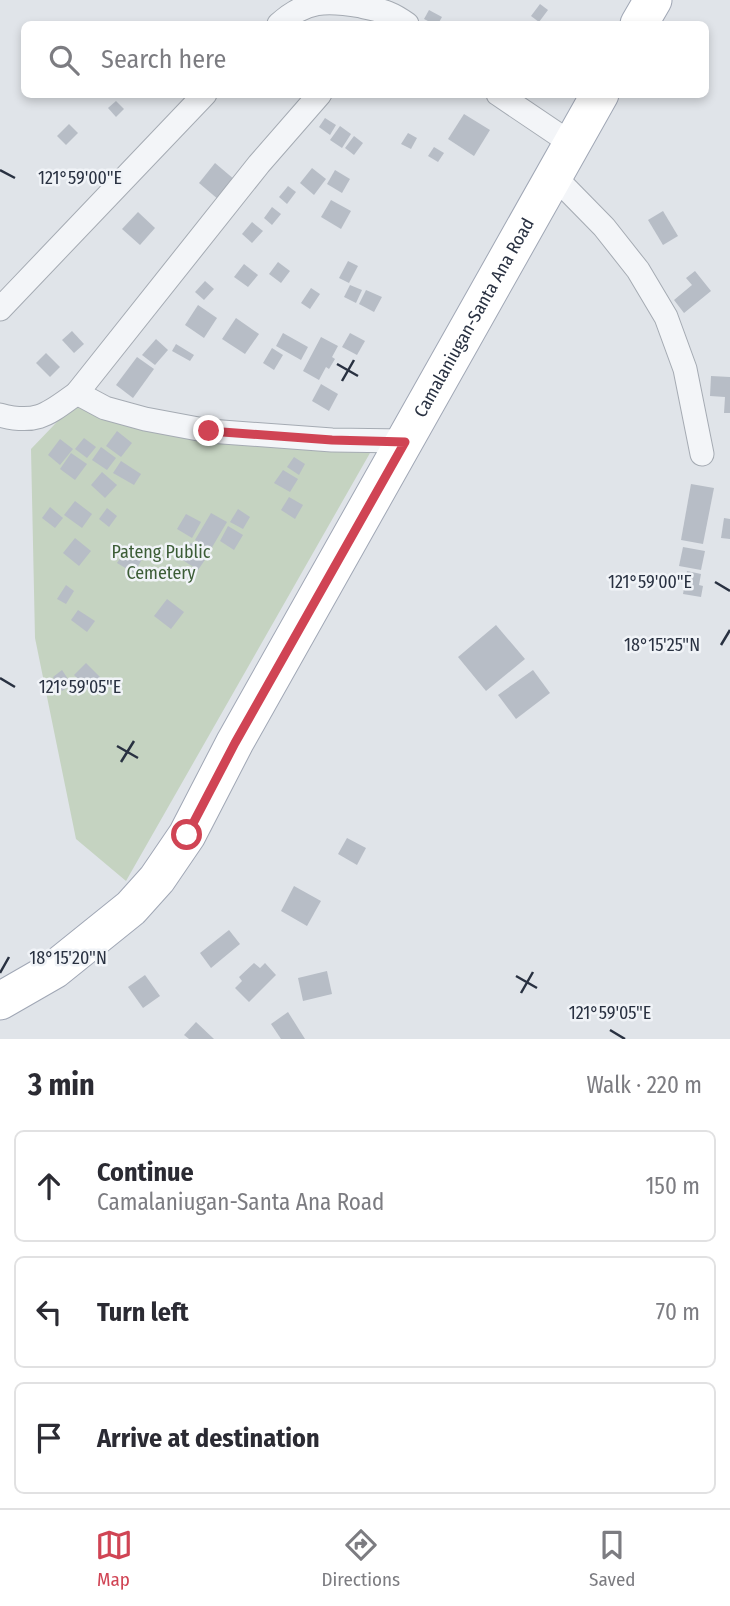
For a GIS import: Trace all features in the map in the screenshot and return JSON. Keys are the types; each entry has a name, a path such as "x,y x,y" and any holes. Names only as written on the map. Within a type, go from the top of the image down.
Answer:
{"main road":[{"path":"641,21 653,0"},
{"name":"Camalaniugan-Santa Ana Road","path":"0,1001 54,970 131,908 157,879 187,835 242,730 598,98"}],"street":[{"path":"283,21 299,9 319,1 338,0 395,15"},
{"path":"0,309 201,98"},
{"path":"0,415 21,420 40,417 77,393 260,164 317,98"},
{"path":"504,98 572,144"},
{"path":"554,176 604,227 638,270 666,317 685,369 702,454"},
{"path":"77,393 104,408 209,431 405,442"}],"green space":[{"name":"Pateng Public Cemetery","path":"76,402 206,442 370,453 126,881 76,839 35,638 31,449"}],"building":[{"path":"540,4 548,10 540,21 531,16"},
{"path":"429,10 442,17 440,21 424,19"},
{"path":"116,101 124,109 116,117 108,108"},
{"path":"464,114 490,130 474,156 448,139"},
{"path":"325,118 336,125 330,135 319,127"},
{"path":"69,124 78,133 66,145 57,136"},
{"path":"340,126 351,134 342,148 330,140"},
{"path":"408,133 417,138 411,149 401,144"},
{"path":"354,136 363,143 354,155 345,148"},
{"path":"434,147 444,153 438,162 428,156"},
{"path":"215,163 235,180 219,200 199,183"},
{"path":"312,168 326,179 314,195 300,183"},
{"path":"335,170 350,179 342,193 327,184"},
{"path":"288,186 296,192 287,204 279,197"},
{"path":"331,200 351,211 341,229 321,217"},
{"path":"272,207 281,214 272,225 264,218"},
{"path":"663,211 678,236 663,245 648,220"},
{"path":"138,212 155,228 140,245 122,229"},
{"path":"252,222 263,231 252,243 242,234"},
{"path":"348,261 358,266 349,283 339,278"},
{"path":"278,262 290,271 281,283 269,274"},
{"path":"244,264 258,275 248,287 234,277"},
{"path":"695,271 711,291 684,313 674,300 692,285 686,278"},
{"path":"205,281 214,289 204,300 195,292"},
{"path":"350,285 362,290 356,303 344,297"},
{"path":"311,288 320,294 310,309 301,303"},
{"path":"366,290 382,297 374,312 359,304"},
{"path":"198,305 217,318 204,338 185,325"},
{"path":"236,318 259,334 245,354 222,339"},
{"path":"72,331 84,344 74,353 62,340"},
{"path":"283,333 308,347 301,360 276,346"},
{"path":"350,333 365,341 357,355 342,347"},
{"path":"321,337 338,346 332,357 335,359 329,369 326,367 319,380 303,371"},
{"path":"156,339 168,350 155,365 142,355"},
{"path":"176,344 194,355 190,361 172,351"},
{"path":"272,348 283,355 274,370 263,363"},
{"path":"46,353 60,367 50,377 36,363"},
{"path":"137,357 154,369 133,398 116,385"},
{"path":"711,376 730,377 730,413 724,413 725,397 710,396"},
{"path":"321,384 338,394 329,411 312,401"},
{"path":"117,431 132,443 121,457 106,446"},
{"path":"84,438 96,447 87,458 75,449"},
{"path":"60,439 73,449 60,465 48,455"},
{"path":"101,447 116,458 107,470 92,460"},
{"path":"71,453 87,464 75,480 60,469"},
{"path":"294,457 305,464 299,475 287,467"},
{"path":"121,461 141,474 134,485 113,473"},
{"path":"283,470 298,479 290,492 274,483"},
{"path":"102,472 117,485 105,498 91,485"},
{"path":"691,484 714,488 703,544 681,540"},
{"path":"289,497 303,505 295,519 281,510"},
{"path":"75,501 92,514 82,528 64,515"},
{"path":"50,507 63,518 55,528 42,518"},
{"path":"107,508 117,516 109,527 99,519"},
{"path":"238,509 250,517 243,529 230,522"},
{"path":"211,513 227,522 211,549 195,540"},
{"path":"186,514 201,522 192,538 177,529"},
{"path":"724,518 730,519 730,539 721,538"},
{"path":"228,526 243,535 234,550 220,541"},
{"path":"75,538 91,551 79,566 63,553"},
{"path":"191,543 209,554 198,570 181,559"},
{"path":"128,546 144,556 134,573 117,563"},
{"path":"683,547 705,551 701,570 679,566"},
{"path":"687,571 701,574 701,597 683,594"},
{"path":"66,585 74,591 66,604 57,599"},
{"path":"167,599 184,612 171,629 154,616"},
{"path":"78,610 95,621 87,632 71,620"},
{"path":"496,625 525,659 486,691 458,657"},
{"path":"86,663 100,677 88,689 74,675"},
{"path":"62,670 72,685 62,691 53,677"},
{"path":"533,670 550,693 516,719 498,695"},
{"path":"347,838 366,848 357,865 338,854"},
{"path":"294,886 321,901 307,926 281,911"},
{"path":"229,930 240,944 211,968 200,953"},
{"path":"254,963 260,968 265,963 276,975 249,1002 235,988 242,981 239,977"},
{"path":"327,971 332,994 303,1001 298,978"},
{"path":"145,975 160,996 143,1008 128,987"},
{"path":"288,1012 305,1039 281,1039 271,1024"},
{"path":"196,1022 214,1039 189,1039 184,1035"}],"route":[{"path":"187,835 235,743 405,442 209,431"}]}
